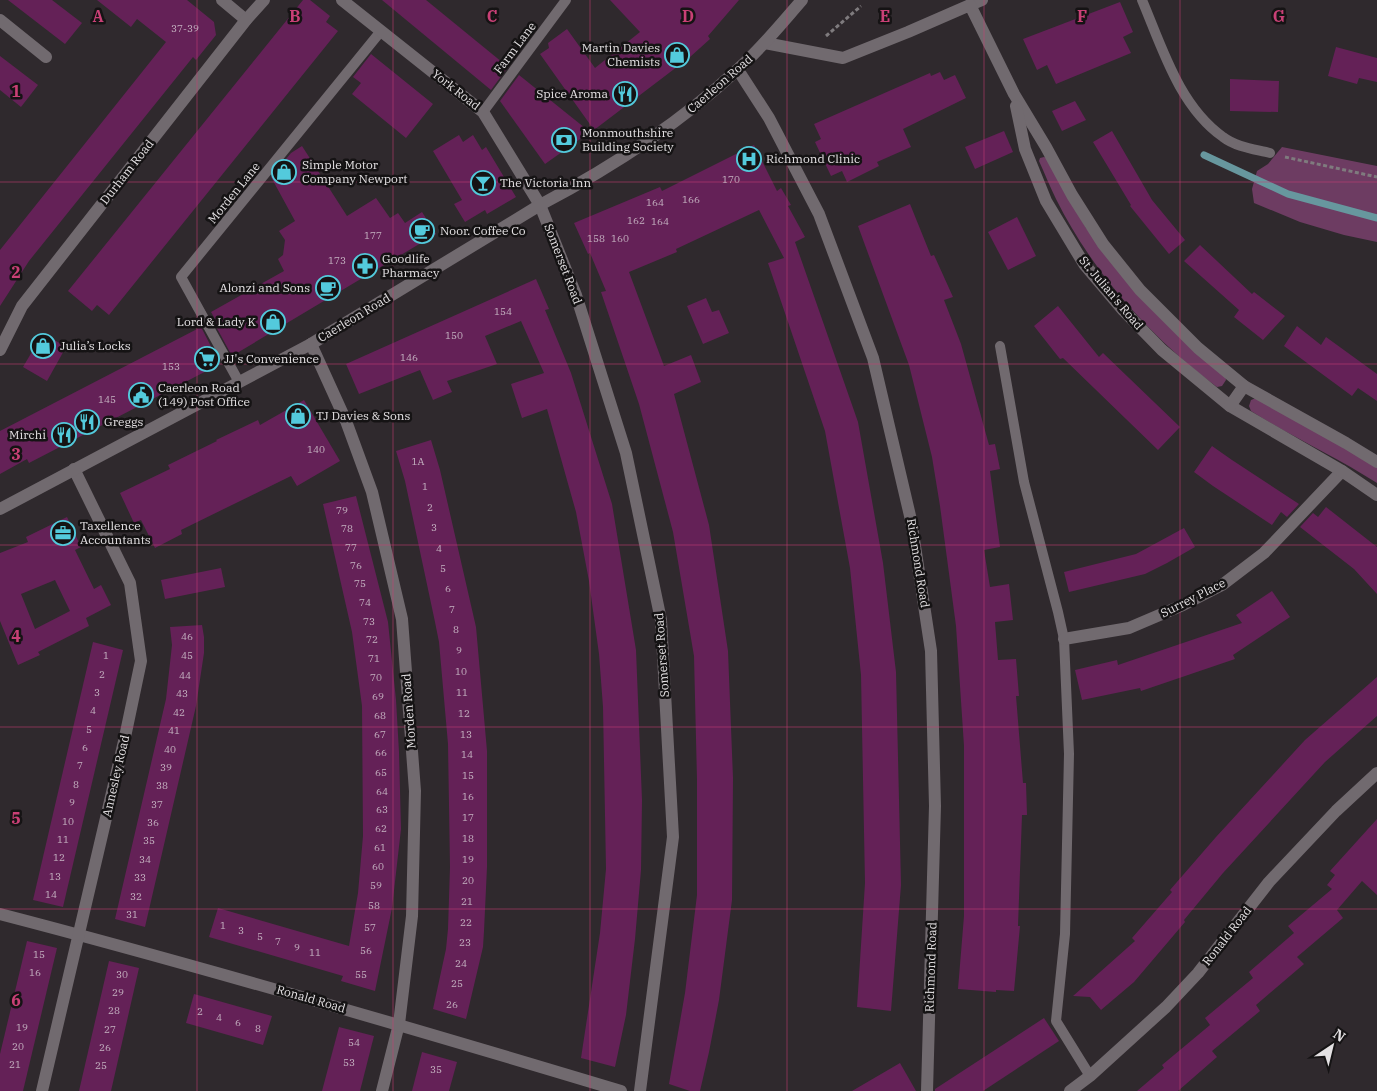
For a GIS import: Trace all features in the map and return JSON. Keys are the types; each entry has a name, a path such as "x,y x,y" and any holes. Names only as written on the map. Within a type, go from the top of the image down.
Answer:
{"street":[{"path":"222,0 246,20"},
{"name":"Durham Road","path":"0,350 22,306 246,20 264,0"},
{"name":"York Road","path":"342,0 483,112 540,205"},
{"name":"Caerleon Road","path":"0,509 310,344 576,185 679,119 738,70 765,43 802,0"},
{"path":"765,43 843,58 976,2"},
{"name":"St. Julian's Road","path":"976,2 1014,94 1072,195 1109,252 1140,290 1198,348 1244,386 1377,462"},
{"path":"0,20 46,56"},
{"name":"Richmond Road","path":"738,70 768,118 822,223 874,358 911,520 931,651 935,806 927,1091"},
{"name":"St. Julian's Road","path":"1014,94 1025,149 1046,201 1084,264 1123,310 1162,350 1230,406 1342,471 1377,495"},
{"name":"Somerset Road","path":"540,205 576,295 626,452 661,620 672,837 640,1091"},
{"name":"Morden Road","path":"310,344 346,421 372,492 402,619 415,791 412,916 399,1024 382,1091"},
{"path":"1230,406 1244,386"},
{"name":"Annesley Road","path":"42,1091 125,737 140,661 130,584 74,470"},
{"name":"Surrey Place","path":"1064,639 1129,628 1183,606 1222,585 1264,553 1342,471"},
{"name":"Ronald Road","path":"1070,1091 1090,1076 1166,1007 1198,973 1269,882 1336,811 1377,773"},
{"name":"Ronald Road","path":"0,914 399,1024 621,1091"}],"lane":[{"name":"Farm Lane","path":"483,112 566,0"},
{"path":"1142,0 1172,70 1187,98 1204,121 1224,138 1245,147 1270,153"},
{"name":"Morden Lane","path":"239,382 182,277 382,31"},
{"path":"1000,346 1024,482 1064,639 1069,754 1065,934 1056,1021 1090,1076"}],"path":[{"path":"810,52 861,6"},
{"path":"1270,153 1377,177"}],"shaded area":[{"path":"1282,147 1377,166 1377,242 1344,235 1300,222 1254,203 1252,189 1257,171 1268,164"},
{"path":"1040,158 1047,158 1086,228 1225,376 1226,380 1222,386 1217,387 1169,347 1106,278 1087,253 1056,199 1039,161"},
{"path":"1256,398 1377,466 1377,483 1251,411 1249,406 1251,400"}],"building":[{"path":"8,0 52,0 82,23 65,44"},
{"path":"97,0 187,0 214,22 216,35 196,60 193,57 29,261 0,306 0,250 166,42 137,19 131,27"},
{"path":"303,0 310,0 330,16 326,22 338,31 109,315 97,305 92,311 68,291"},
{"path":"382,0 426,0 508,67 491,90"},
{"path":"610,0 739,0 708,36 710,39 690,57 594,130 540,54 549,48 548,43 567,29 595,68 640,32"},
{"path":"1120,2 1133,32 1123,37 1131,53 1056,84 1047,65 1037,70 1023,39"},
{"path":"1336,47 1377,58 1377,82 1359,78 1357,84 1328,76"},
{"path":"371,54 433,104 406,138 352,94 361,83 353,77"},
{"path":"0,56 38,85 21,107 0,90"},
{"path":"940,72 944,80 955,75 966,98 903,129 911,147 877,162 879,166 847,182 842,171 831,176 815,142 821,139 814,124 930,73 931,76"},
{"path":"519,75 590,132 545,164 500,101"},
{"path":"1230,79 1279,81 1278,112 1230,111"},
{"path":"1075,101 1086,120 1062,131 1052,111"},
{"path":"1004,131 1013,152 975,169 965,147"},
{"path":"1112,131 1152,200 1185,240 1169,254 1130,206 1093,142"},
{"path":"459,135 463,142 473,135 482,150 486,147 516,197 487,214 485,210 465,222 454,204 462,200 433,151"},
{"path":"754,145 777,191 781,188 791,205 788,206 805,237 795,242 858,422 883,563 896,672 901,885 891,1011 857,1007 865,883 861,675 850,568 825,431 768,263 784,258 759,210 676,249 677,252 629,272 664,366 691,355 701,382 674,394 709,525 728,651 733,778 732,900 719,1000 709,1052 700,1091 690,1091 669,1084 685,993 697,895 694,656 673,532 639,404 601,292 606,291 590,253 588,254 574,223 660,187 662,191"},
{"path":"302,146 347,216 376,198 390,218 398,213 405,223 422,212 436,234 232,356 213,321 215,319 211,312 284,271 278,259 283,255 285,240 279,231 295,221 271,177 291,153"},
{"path":"910,204 931,256 934,255 953,297 944,300 961,344 989,445 995,444 1000,469 990,471 1000,547 984,550 990,587 1009,584 1013,620 995,622 998,660 1016,659 1019,696 1016,696 1023,783 1026,783 1027,815 1022,815 1018,926 1020,926 1014,991 996,990 996,992 958,989 964,916 964,746 956,626 932,457 909,365 858,226"},
{"path":"1017,217 1036,256 1008,270 988,232"},
{"path":"1200,245 1252,294 1254,292 1285,316 1263,340 1234,317 1239,310 1184,261"},
{"path":"536,279 549,309 545,310 571,373 612,504 636,650 642,800 641,870 626,1015 615,1067 581,1058 600,933 606,869 603,707 599,654 589,581 576,512 547,409 522,418 511,384 544,373 521,321 485,336 497,364 447,381 452,392 433,400 420,370 359,394 346,364"},
{"path":"706,298 712,312 719,310 729,333 703,344 687,306"},
{"path":"1058,306 1099,357 1103,353 1180,427 1158,450 1063,358 1060,359 1034,326"},
{"path":"1297,326 1321,345 1326,337 1377,374 1377,401 1358,388 1352,396 1284,346"},
{"path":"201,327 220,364 29,463 27,459 0,474 0,431"},
{"path":"43,333 66,347 47,381 23,367"},
{"path":"304,400 340,461 297,486 291,476 181,530 182,534 155,548 141,520 134,523 120,493 170,469 168,465 216,440 258,420 260,425"},
{"path":"431,440 440,470 476,627 487,751 487,867 483,947 466,1019 433,1009 446,949 448,929 450,867 448,744 439,642 405,481 396,451"},
{"path":"1212,446 1299,504 1287,517 1281,512 1272,525 1213,486 1194,472"},
{"path":"356,496 388,622 399,752 401,829 392,908 375,991 341,981 343,976 209,937 218,908 349,946 358,893 363,836 362,706 352,632 323,504"},
{"path":"1326,507 1377,547 1377,594 1354,569 1300,527 1313,513 1318,517"},
{"path":"67,517 81,547 75,550 94,589 101,585 111,605 86,618 89,626 38,652 40,655 18,665 0,621 0,553 28,542 26,537","holes":["55,580 70,611 35,629 21,594"]},
{"path":"1184,528 1195,547 1167,563 1145,574 1069,592 1064,572 1136,554"},
{"path":"221,568 225,587 165,599 161,580"},
{"path":"1272,591 1290,617 1233,655 1235,659 1141,691 1140,688 1082,700 1075,670 1117,660 1118,665 1242,623 1236,615"},
{"path":"202,625 204,653 196,706 145,927 115,919 166,699 172,645 170,627"},
{"path":"93,642 123,650 63,907 33,900"},
{"path":"1377,677 1377,716 1325,762 1223,873 1184,920 1185,922 1134,982 1101,1010 1090,997 1073,996 1135,941 1132,938 1172,892 1170,890 1305,740"},
{"path":"1377,819 1377,895 1362,881 1337,910 1343,918 1297,957 1304,964 1256,1005 1260,1011 1212,1051 1217,1057 1178,1091 1137,1091 1164,1068 1162,1065 1210,1025 1205,1018 1253,978 1249,972 1294,933 1288,926 1332,889 1327,885 1335,875 1330,871"},
{"path":"27,941 57,948 23,1091 0,1091 0,1054"},
{"path":"109,961 139,968 111,1091 79,1091"},
{"path":"194,994 272,1016 263,1045 186,1023"},
{"path":"1044,1018 1059,1041 983,1091 935,1091 935,1089"},
{"path":"339,1027 374,1036 360,1091 322,1091"},
{"path":"422,1052 457,1062 449,1091 412,1091"},
{"path":"900,1063 916,1091 852,1091"}],"waterway":[{"path":"1204,155 1288,194 1377,218"}],"place":[{"name":"Martin Davies Chemists","path":"677,55"},
{"name":"Spice Aroma","path":"625,94"},
{"name":"Monmouthshire Building Society","path":"564,140"},
{"name":"Richmond Clinic","path":"749,159"},
{"name":"Simple Motor Company Newport","path":"284,172"},
{"name":"The Victoria Inn","path":"483,183"},
{"name":"Noor. Coffee Co","path":"422,231"},
{"name":"Goodlife Pharmacy","path":"365,266"},
{"name":"Alonzi and Sons","path":"328,288"},
{"name":"Lord & Lady K","path":"273,322"},
{"name":"Julia’s Locks","path":"43,346"},
{"name":"JJ's Convenience","path":"207,359"},
{"name":"Caerleon Road (149) Post Office","path":"141,395"},
{"name":"TJ Davies & Sons","path":"298,416"},
{"name":"Greggs","path":"87,422"},
{"name":"Mirchi","path":"64,435"},
{"name":"Taxellence Accountants","path":"63,533"}]}
